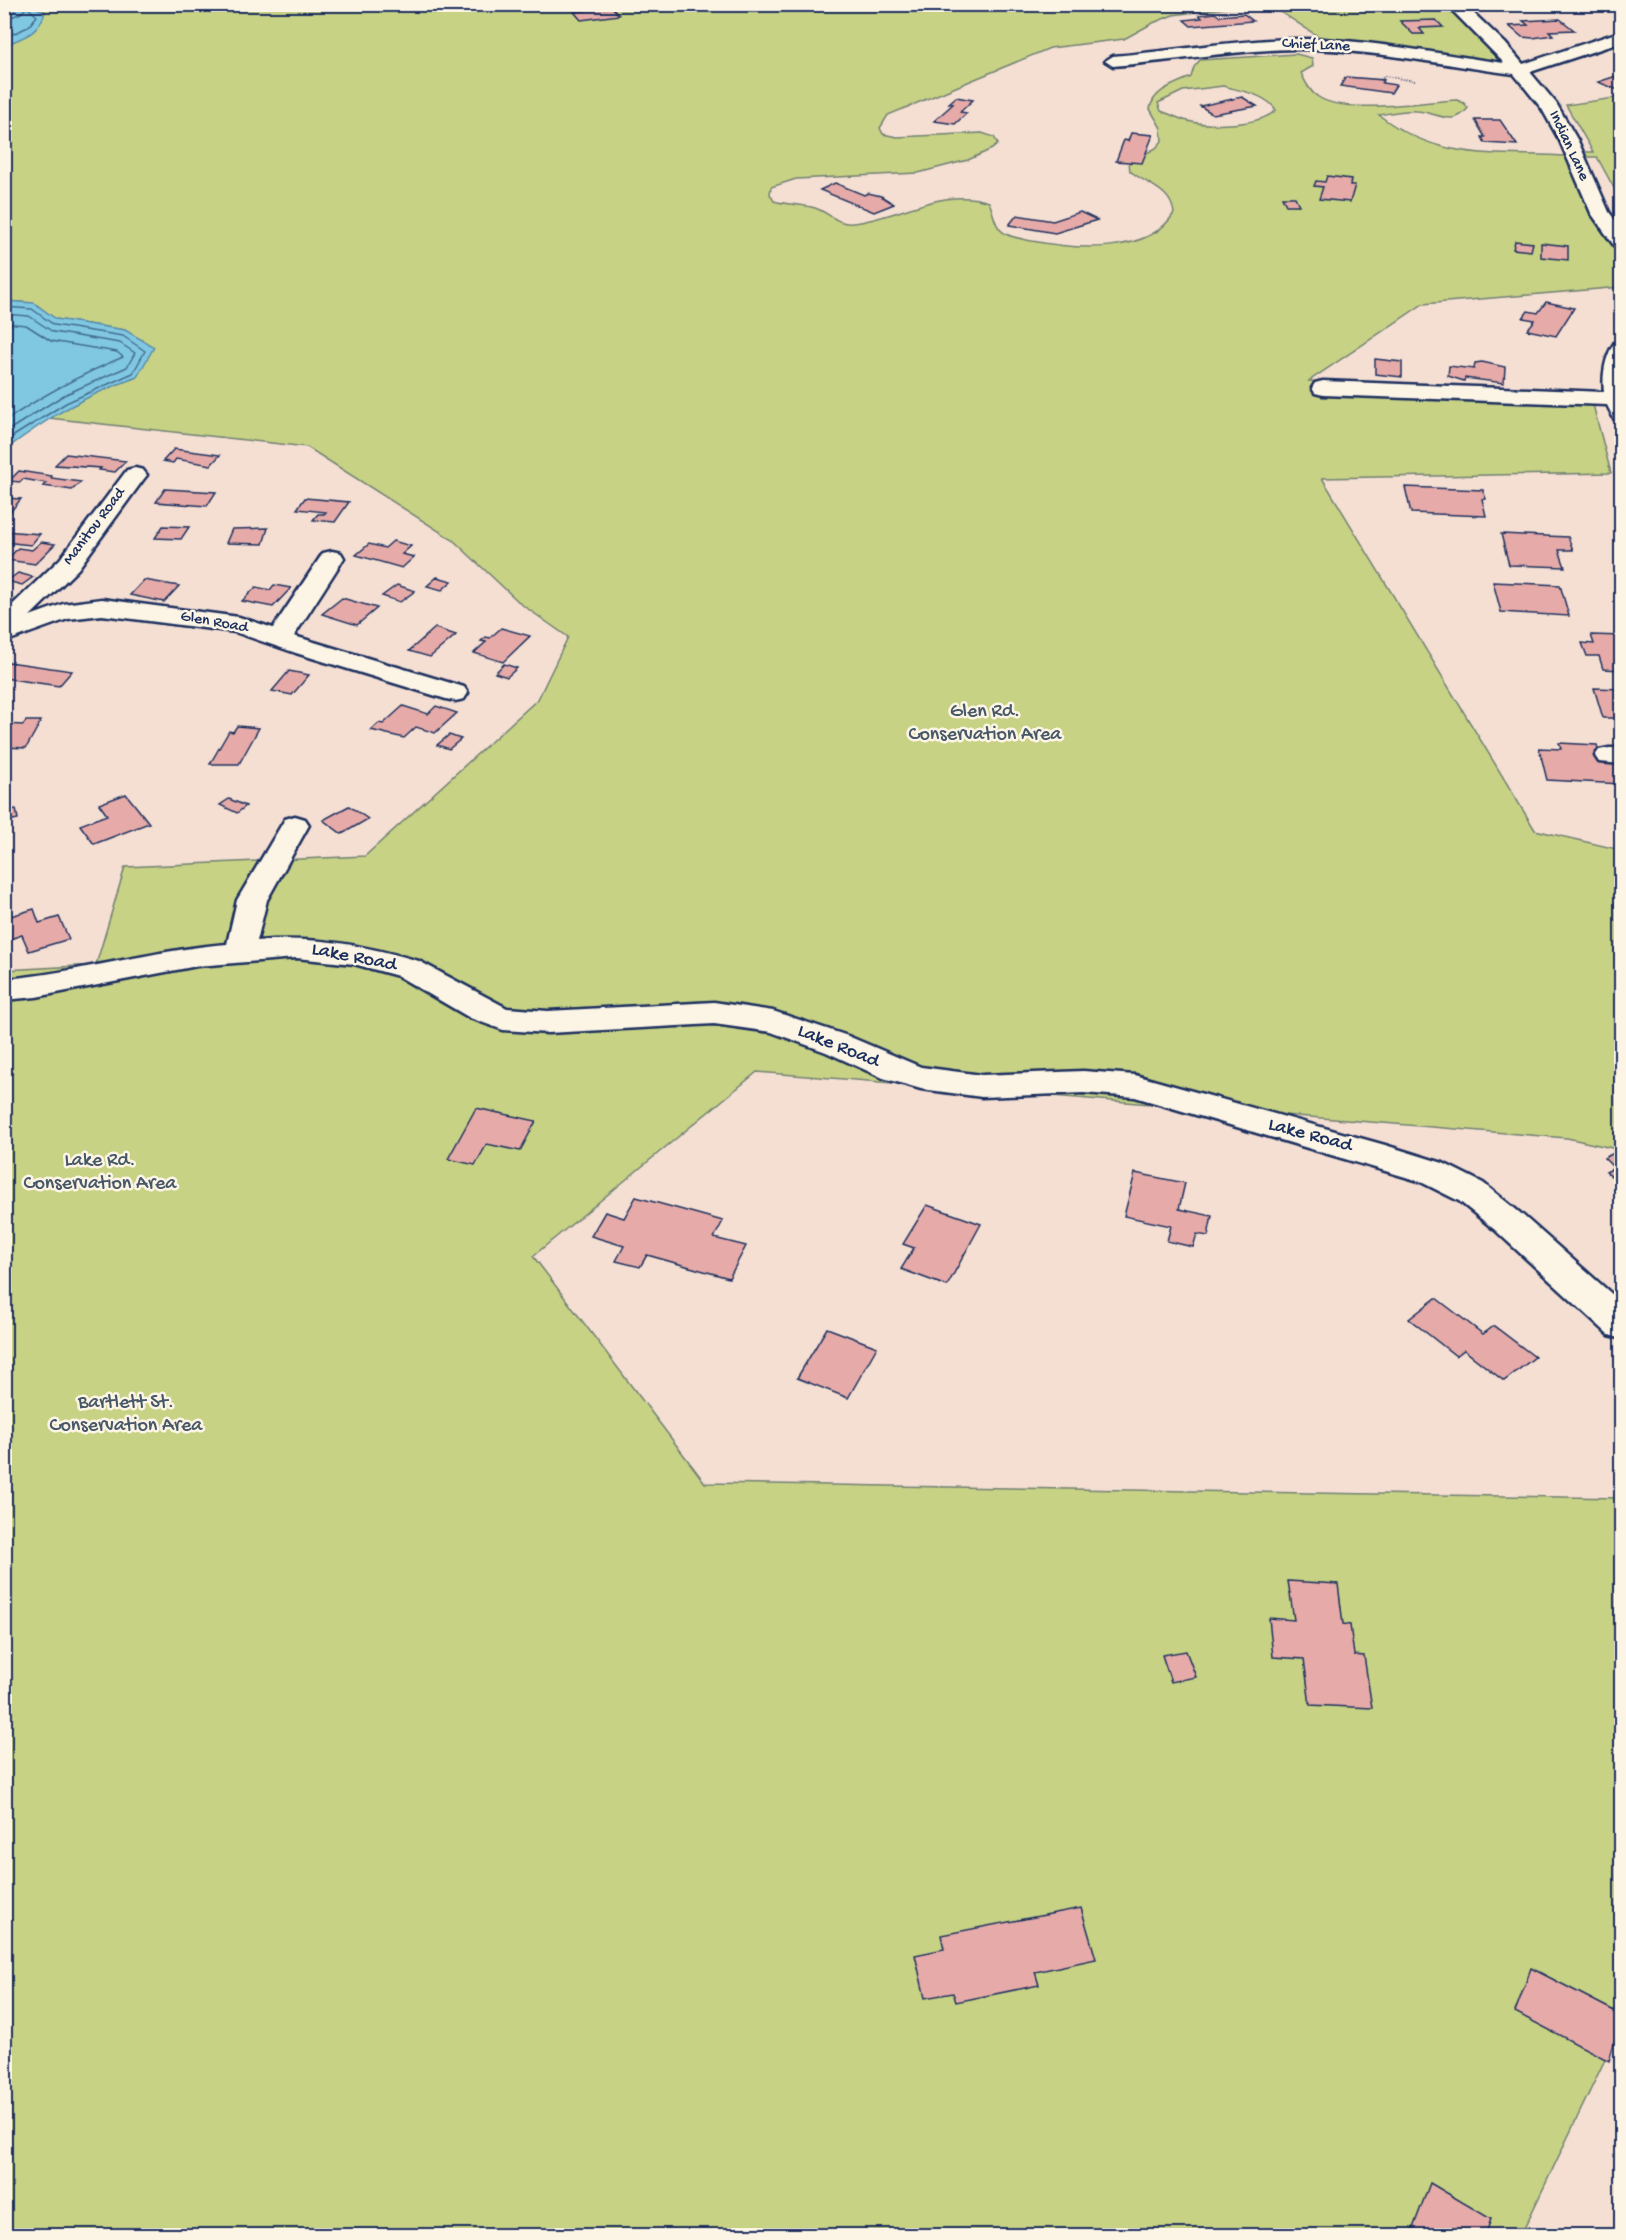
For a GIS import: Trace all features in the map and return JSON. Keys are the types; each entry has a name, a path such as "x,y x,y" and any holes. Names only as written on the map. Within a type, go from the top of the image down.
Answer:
{"street":[{"name":"Indian Lane","path":"1454,4 1499,46 1550,107 1569,141 1600,213 1622,243"},
{"path":"1520,70 1622,36"},
{"name":"Chief Lane","path":"1113,61 1241,46 1298,44 1363,49 1520,70"},
{"path":"1323,388 1618,407 1613,380 1622,346"},
{"name":"Manitou Road","path":"4,630 16,615 69,564 135,475"},
{"path":"279,639 332,558"},
{"name":"Glen Road","path":"4,634 63,612 102,607 239,625 455,693"},
{"path":"240,951 252,900 295,825"},
{"name":"Lake Road","path":"4,990 36,987 153,963 240,951 296,948 354,954 408,968 481,1010 502,1019 548,1022 714,1013 773,1022 805,1032 894,1070 921,1078 982,1086 1083,1082 1135,1086 1431,1172 1471,1192 1507,1221 1622,1325"}],"path":[{"path":"1380,80 1385,76 1415,81"}],"green space":[{"path":"5,4 1248,5 1173,15 1124,39 1050,48 888,115 880,128 883,134 897,137 982,133 994,137 998,144 968,160 918,173 796,179 771,187 770,194 774,201 815,208 848,223 870,220 937,201 972,198 989,202 999,228 1006,234 1032,241 1068,246 1109,246 1129,243 1147,237 1162,227 1174,213 1168,198 1130,171 1129,163 1156,148 1162,141 1161,128 1150,109 1155,97 1166,88 1191,77 1194,67 1200,60 1296,54 1312,58 1313,66 1301,73 1312,91 1329,102 1364,106 1457,100 1464,103 1468,108 1462,114 1450,118 1411,111 1379,115 1401,130 1424,141 1469,152 1567,156 1574,162 1621,262 1621,287 1423,304 1309,381 1592,401 1611,473 1322,478 1535,830 1621,850 1621,1150 1567,1138 757,1072 533,1256 705,1483 1621,1498 1621,2026 1521,2235 5,2235 5,970 96,965 125,867 365,856 538,699 568,637 521,604 453,540 307,447 49,418 97,392 137,377 125,330 55,319 34,303 5,301 4,41 22,7 16,6 5,13","holes":["1223,86 1260,97 1276,110 1269,115 1247,122 1209,124 1185,120 1161,111 1158,103 1183,91"]},
{"path":"1259,5 1457,5 1503,62 1318,36 1281,12"},
{"path":"1621,97 1621,201 1597,157 1587,157 1581,152 1593,152 1566,105"}],"water":[{"path":"23,5 31,5 45,12 35,30 5,45 5,15"},
{"path":"4,301 34,303 56,319 125,330 154,347 137,377 68,408 5,450"}],"building":[{"path":"612,7 619,15 581,20 574,12"},
{"path":"1215,13 1219,16 1244,14 1253,21 1191,26 1184,20 1202,18 1199,15"},
{"path":"1560,19 1574,30 1549,31 1553,35 1533,38 1522,37 1509,26 1528,25 1523,21"},
{"path":"1436,20 1443,27 1419,28 1424,34 1413,34 1400,21"},
{"path":"1622,74 1622,88 1618,90 1598,82"},
{"path":"1346,77 1384,80 1382,83 1396,85 1391,93 1340,86"},
{"path":"956,97 973,100 960,112 967,113 955,124 934,121 953,104 949,103"},
{"path":"1242,97 1257,106 1213,114 1200,106"},
{"path":"1475,120 1500,120 1517,145 1485,143 1482,137 1485,137"},
{"path":"1131,133 1153,135 1142,163 1116,161 1124,140 1128,141"},
{"path":"1327,176 1351,179 1350,185 1355,185 1350,202 1319,199 1323,187 1314,186 1316,181 1325,182"},
{"path":"835,183 864,195 868,193 881,196 894,204 874,212 820,190"},
{"path":"1282,197 1295,197 1299,205 1286,205"},
{"path":"1080,212 1097,220 1055,233 1009,225 1017,215 1053,221"},
{"path":"1515,241 1533,243 1531,251 1513,249"},
{"path":"1541,243 1568,246 1568,260 1541,257"},
{"path":"1546,302 1574,308 1556,336 1527,330 1535,320 1523,318 1528,311 1538,313"},
{"path":"1375,359 1402,362 1402,377 1375,374"},
{"path":"1482,362 1505,367 1504,383 1465,378 1464,381 1448,376 1449,366 1474,369 1475,363"},
{"path":"174,449 220,455 211,465 176,459 173,463 163,461"},
{"path":"66,454 126,461 115,472 99,470 101,468 55,465"},
{"path":"19,471 81,482 72,490 43,486 46,483 23,479 20,482 9,481"},
{"path":"1405,487 1483,490 1486,499 1482,499 1486,516 1411,513"},
{"path":"165,489 216,492 207,506 156,502"},
{"path":"4,498 21,499 11,511 4,510"},
{"path":"305,498 349,502 335,522 313,520 318,514 326,512 297,509"},
{"path":"163,526 189,527 181,539 155,538"},
{"path":"268,528 263,544 226,543 232,529"},
{"path":"4,531 40,534 31,545 4,542"},
{"path":"1501,534 1568,537 1573,550 1559,550 1565,567 1509,565"},
{"path":"393,541 411,546 402,554 414,557 402,568 356,555 369,544 385,548"},
{"path":"41,542 55,544 35,564 7,560 18,548 32,550"},
{"path":"18,573 33,577 22,585 7,581"},
{"path":"437,577 452,581 442,590 427,586"},
{"path":"144,580 179,586 164,602 130,595"},
{"path":"1493,582 1560,585 1569,616 1501,612"},
{"path":"274,585 291,588 273,607 242,601 256,587 270,590"},
{"path":"397,585 415,591 400,602 382,596"},
{"path":"342,598 377,608 357,625 322,614"},
{"path":"435,628 456,635 430,657 409,651"},
{"path":"501,628 530,636 503,662 474,653 486,642 481,641 486,637 490,638"},
{"path":"1591,635 1622,636 1622,670 1603,669 1599,656 1587,656 1582,643 1594,644"},
{"path":"9,662 72,671 59,686 4,678 4,667"},
{"path":"504,664 517,668 507,677 495,673"},
{"path":"289,671 309,675 292,695 272,691"},
{"path":"1594,688 1622,689 1622,718 1603,718"},
{"path":"403,706 428,714 436,706 457,713 435,733 416,727 404,738 371,730 379,723 383,724"},
{"path":"26,721 41,721 26,748 4,747 4,724 23,725"},
{"path":"237,726 259,728 239,764 210,764 229,731 233,732"},
{"path":"449,735 461,739 449,749 437,745"},
{"path":"1559,743 1597,745 1603,764 1622,765 1622,784 1547,780 1539,748 1561,749"},
{"path":"126,794 149,823 94,844 80,825 107,815 99,804"},
{"path":"229,799 246,806 237,813 220,805"},
{"path":"349,806 368,819 342,834 323,820"},
{"path":"16,809 18,819 4,822 4,811"},
{"path":"34,909 39,923 59,917 69,939 29,951 22,935 7,940 4,935 4,918"},
{"path":"476,1108 536,1121 520,1151 487,1144 475,1165 448,1159"},
{"path":"1622,1149 1622,1185 1606,1172 1614,1168 1604,1158"},
{"path":"1135,1173 1185,1183 1179,1209 1212,1216 1208,1236 1197,1234 1193,1247 1167,1241 1171,1226 1124,1216"},
{"path":"636,1197 723,1221 714,1238 746,1246 729,1278 647,1255 640,1267 616,1261 624,1246 591,1236 605,1212 624,1218"},
{"path":"927,1205 981,1224 947,1286 901,1269 914,1248 903,1244"},
{"path":"1436,1298 1483,1334 1494,1326 1535,1357 1504,1381 1464,1350 1456,1356 1409,1319"},
{"path":"827,1328 877,1347 848,1398 797,1378"},
{"path":"1288,1581 1338,1584 1343,1624 1350,1625 1354,1655 1364,1656 1372,1708 1310,1705 1304,1659 1273,1657 1269,1618 1294,1620"},
{"path":"1186,1651 1196,1677 1171,1682 1162,1655"},
{"path":"1081,1908 1096,1959 1035,1972 1039,1985 956,2002 953,1993 925,1998 915,1955 944,1949 941,1935"},
{"path":"1531,1968 1622,2015 1609,2061 1515,2012"},
{"path":"1430,2183 1491,2219 1485,2236 1410,2236"}],"park label":[{"name":"Glen Rd. Conservation Area","path":"985,724"},
{"name":"Lake Rd. Conservation Area","path":"100,1172"},
{"name":"Bartlett St. Conservation Area","path":"126,1414"}]}
